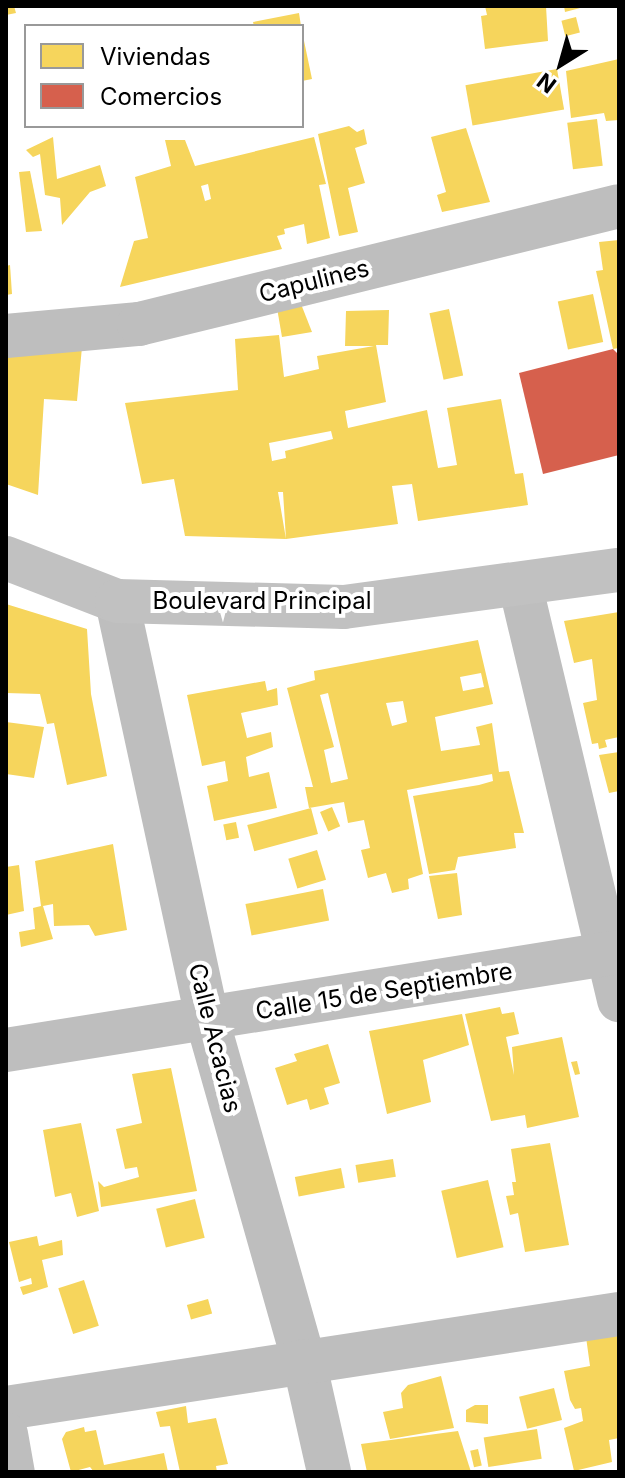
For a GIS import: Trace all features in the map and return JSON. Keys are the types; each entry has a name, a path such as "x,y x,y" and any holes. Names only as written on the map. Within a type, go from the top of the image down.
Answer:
{"street":[{"name":"Capulines","path":"6,336 139,324 619,206"},
{"name":"Boulevard Principal","path":"6,558 117,601 344,607 619,570"},
{"path":"520,584 613,954 619,1000"},
{"name":"Calle Acacias","path":"117,601 207,1019 304,1361 329,1472"},
{"name":"Calle 15 de Septiembre","path":"6,1050 613,954"},
{"path":"6,1408 619,1314"},
{"path":"6,1434 13,1472"}],"building: Viviendas":[{"path":"6,6 14,6 16,13 6,15"},
{"path":"485,6 546,6 548,41 485,49 481,16 487,15"},
{"path":"564,6 584,6 584,7 565,12"},
{"path":"299,13 301,24 254,24"},
{"path":"576,17 580,33 565,36 561,21"},
{"path":"304,41 312,79 304,81"},
{"path":"619,59 619,120 606,121 604,113 571,118 566,71"},
{"path":"557,69 564,109 473,126 465,85"},
{"path":"597,119 603,166 573,169 567,123"},
{"path":"349,126 357,132 364,129 367,144 355,148 365,183 348,188 358,232 339,236 318,134"},
{"path":"466,128 490,202 442,212 437,195 446,192 431,137"},
{"path":"53,137 57,179 100,165 106,186 90,192 62,225 60,198 45,195 40,154 33,157 26,150"},
{"path":"314,137 326,184 319,185 330,238 307,244 304,224 284,229 285,234 277,236 282,249 120,287 134,241 148,238 135,177 171,166 165,140 185,140 195,166","holes":["208,184 211,199 205,201 201,186"]},
{"path":"30,171 42,231 26,232 19,172"},
{"path":"619,240 619,348 613,349 596,271 603,270 599,242"},
{"path":"10,265 12,294 6,295 6,266"},
{"path":"593,294 603,342 568,349 558,301"},
{"path":"301,304 312,332 282,337 277,308"},
{"path":"449,309 463,376 444,380 429,313"},
{"path":"389,310 388,345 376,345 386,402 345,411 348,428 427,410 438,468 457,465 447,408 501,399 515,474 523,473 528,505 418,521 412,484 392,486 398,524 286,539 185,536 174,479 142,484 125,403 238,390 235,339 279,335 284,377 319,369 317,356 374,346 345,346 346,311","holes":["331,431 333,439 285,451 286,458 272,461 269,443","278,492 283,492 286,539"]},
{"path":"82,347 77,401 44,399 38,495 6,484 6,349"},
{"path":"6,604 87,629 91,694 107,776 67,785 54,723 47,724 40,694 6,693"},
{"path":"619,612 619,737 605,740 607,747 599,749 598,743 592,744 583,703 597,700 592,659 574,663 564,621"},
{"path":"478,640 493,704 435,717 441,751 480,745 476,727 492,723 499,772 509,771 524,833 514,833 516,848 458,857 455,870 429,874 413,796 479,785 493,781 492,774 407,790 423,874 408,879 409,889 392,893 386,873 368,878 361,850 370,848 364,820 348,823 344,802 309,808 305,787 313,787 287,688 315,680 314,671","holes":["481,673 484,687 463,691 460,677","328,693 348,779 331,783 324,750 334,747 320,695","403,701 407,722 392,726 386,703"]},
{"path":"265,681 267,691 277,688 278,705 241,713 247,738 271,732 273,747 246,757 249,777 269,772 277,808 214,821 207,786 228,781 225,761 202,766 187,695"},
{"path":"6,722 44,727 34,778 6,774"},
{"path":"619,752 619,791 609,793 599,755"},
{"path":"332,807 340,826 328,831 320,812"},
{"path":"311,808 318,834 254,851 247,825"},
{"path":"236,822 239,838 226,840 223,824"},
{"path":"113,844 127,930 95,936 89,925 54,926 53,904 43,906 53,939 21,947 19,932 35,929 33,908 41,906 35,861"},
{"path":"317,850 326,880 297,888 288,859"},
{"path":"19,865 24,911 6,915 6,867"},
{"path":"457,873 462,915 438,919 429,876"},
{"path":"323,889 329,920 252,935 245,904"},
{"path":"500,1007 502,1014 514,1012 519,1034 506,1037 514,1075 512,1047 562,1037 579,1117 527,1128 525,1115 491,1121 465,1014"},
{"path":"462,1014 469,1045 423,1060 431,1102 387,1114 369,1031"},
{"path":"328,1044 340,1083 324,1088 329,1104 310,1110 307,1099 287,1105 275,1068 297,1061 294,1054"},
{"path":"577,1061 580,1074 575,1075 571,1062"},
{"path":"171,1068 197,1191 101,1207 98,1181 104,1187 139,1177 137,1167 125,1169 116,1129 142,1123 132,1074"},
{"path":"81,1123 99,1211 77,1217 71,1193 55,1197 43,1130"},
{"path":"550,1143 569,1245 525,1252 518,1213 510,1215 506,1196 514,1195 512,1182 516,1182 511,1149"},
{"path":"393,1159 396,1177 358,1183 355,1165"},
{"path":"341,1168 345,1188 299,1197 295,1177"},
{"path":"488,1180 504,1247 457,1258 441,1191"},
{"path":"195,1199 205,1238 166,1247 156,1209"},
{"path":"37,1236 39,1246 62,1240 63,1255 42,1260 48,1287 23,1295 20,1287 32,1284 31,1278 19,1282 9,1242"},
{"path":"84,1280 99,1326 73,1334 58,1288"},
{"path":"208,1299 212,1313 191,1319 187,1305"},
{"path":"619,1330 619,1438 609,1440 612,1462 574,1471 564,1428 583,1421 581,1408 575,1409 570,1400 564,1371 590,1366 586,1337"},
{"path":"441,1376 454,1428 390,1439 383,1412 403,1408 401,1393 408,1385"},
{"path":"554,1388 562,1420 527,1429 519,1397"},
{"path":"475,1405 488,1405 488,1424 466,1422 466,1410"},
{"path":"186,1406 188,1423 216,1418 228,1464 216,1466 217,1472 180,1472 170,1426 160,1427 156,1412"},
{"path":"84,1427 85,1432 96,1430 104,1465 164,1453 168,1472 94,1472 90,1467 71,1472 62,1439 66,1432"},
{"path":"537,1429 542,1459 488,1467 484,1437"},
{"path":"458,1431 471,1472 367,1472 361,1444"},
{"path":"478,1449 482,1466 474,1467 470,1451"}],"building: Comercios":[{"path":"613,349 619,355 619,455 543,474 519,373"}]}
